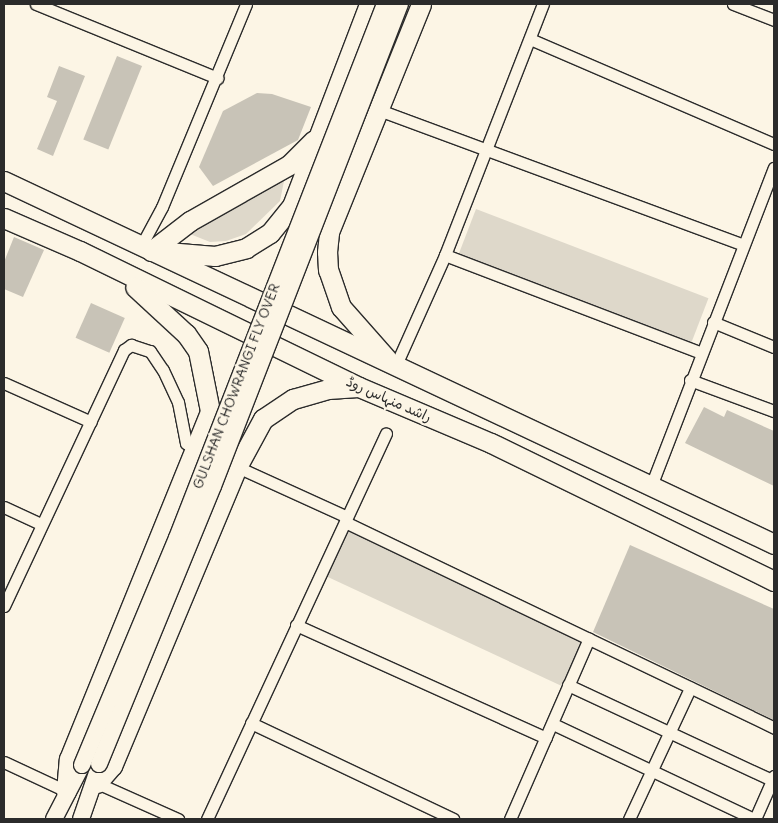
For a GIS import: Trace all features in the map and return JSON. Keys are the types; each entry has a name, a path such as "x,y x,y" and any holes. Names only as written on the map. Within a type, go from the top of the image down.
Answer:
{"main road":[{"path":"146,248 214,256 246,248 270,233 292,206 368,4"},
{"name":"GULSHAN CHOWRANGI FLY OVER","path":"54,819 66,791 82,765 180,528 385,4"},
{"name":"GULSHAN CHOWRANGI FLY OVER","path":"81,819 97,783 99,764 217,476 400,4"},
{"path":"395,367 341,307 328,270 329,232 421,4"},
{"path":"146,248 190,221 289,166 321,133"},
{"path":"4,181 395,367 774,544"},
{"name":"راشد منہاس روڈ","path":"4,218 360,387 491,443 774,581"},
{"path":"66,791 69,759 210,411 198,351 186,334 114,269"},
{"path":"97,783 112,766 237,467 264,419 293,399 328,389 360,387"}],"street":[{"path":"36,4 217,78"},
{"path":"146,248 246,4"},
{"path":"395,367 445,255 485,146 543,4"},
{"path":"733,4 774,20"},
{"path":"530,39 774,144"},
{"path":"378,110 485,146 743,245"},
{"path":"651,486 743,245 769,201 774,168"},
{"path":"445,255 701,353"},
{"path":"713,322 774,347"},
{"path":"4,606 124,350 139,345 150,350 163,370 178,402 186,443 194,450 237,467 774,728"},
{"path":"690,380 774,411"},
{"path":"4,383 91,422"},
{"path":"207,819 386,433"},
{"path":"4,507 41,524"},
{"path":"296,625 546,738"},
{"path":"510,819 589,638"},
{"path":"553,724 755,819 773,778 670,733 568,685"},
{"path":"629,819 690,688"},
{"path":"251,723 453,819"},
{"path":"4,762 66,791"},
{"path":"97,783 178,819"}],"shaded area":[{"path":"285,176 280,201 246,234 226,241 210,242 190,234 190,226"},
{"path":"476,209 708,298 690,346 458,257"},
{"path":"345,522 591,637 567,688 321,574"}],"building":[{"path":"117,56 142,66 108,150 83,139"},
{"path":"59,66 85,76 53,156 37,149 57,101 47,97"},
{"path":"257,93 272,94 311,107 298,140 213,186 199,167 223,111"},
{"path":"14,237 44,250 23,297 4,289 4,262"},
{"path":"91,303 125,318 109,353 76,338"},
{"path":"704,407 724,417 727,410 774,431 774,486 685,443"},
{"path":"630,545 774,609 774,720 593,632"}]}
